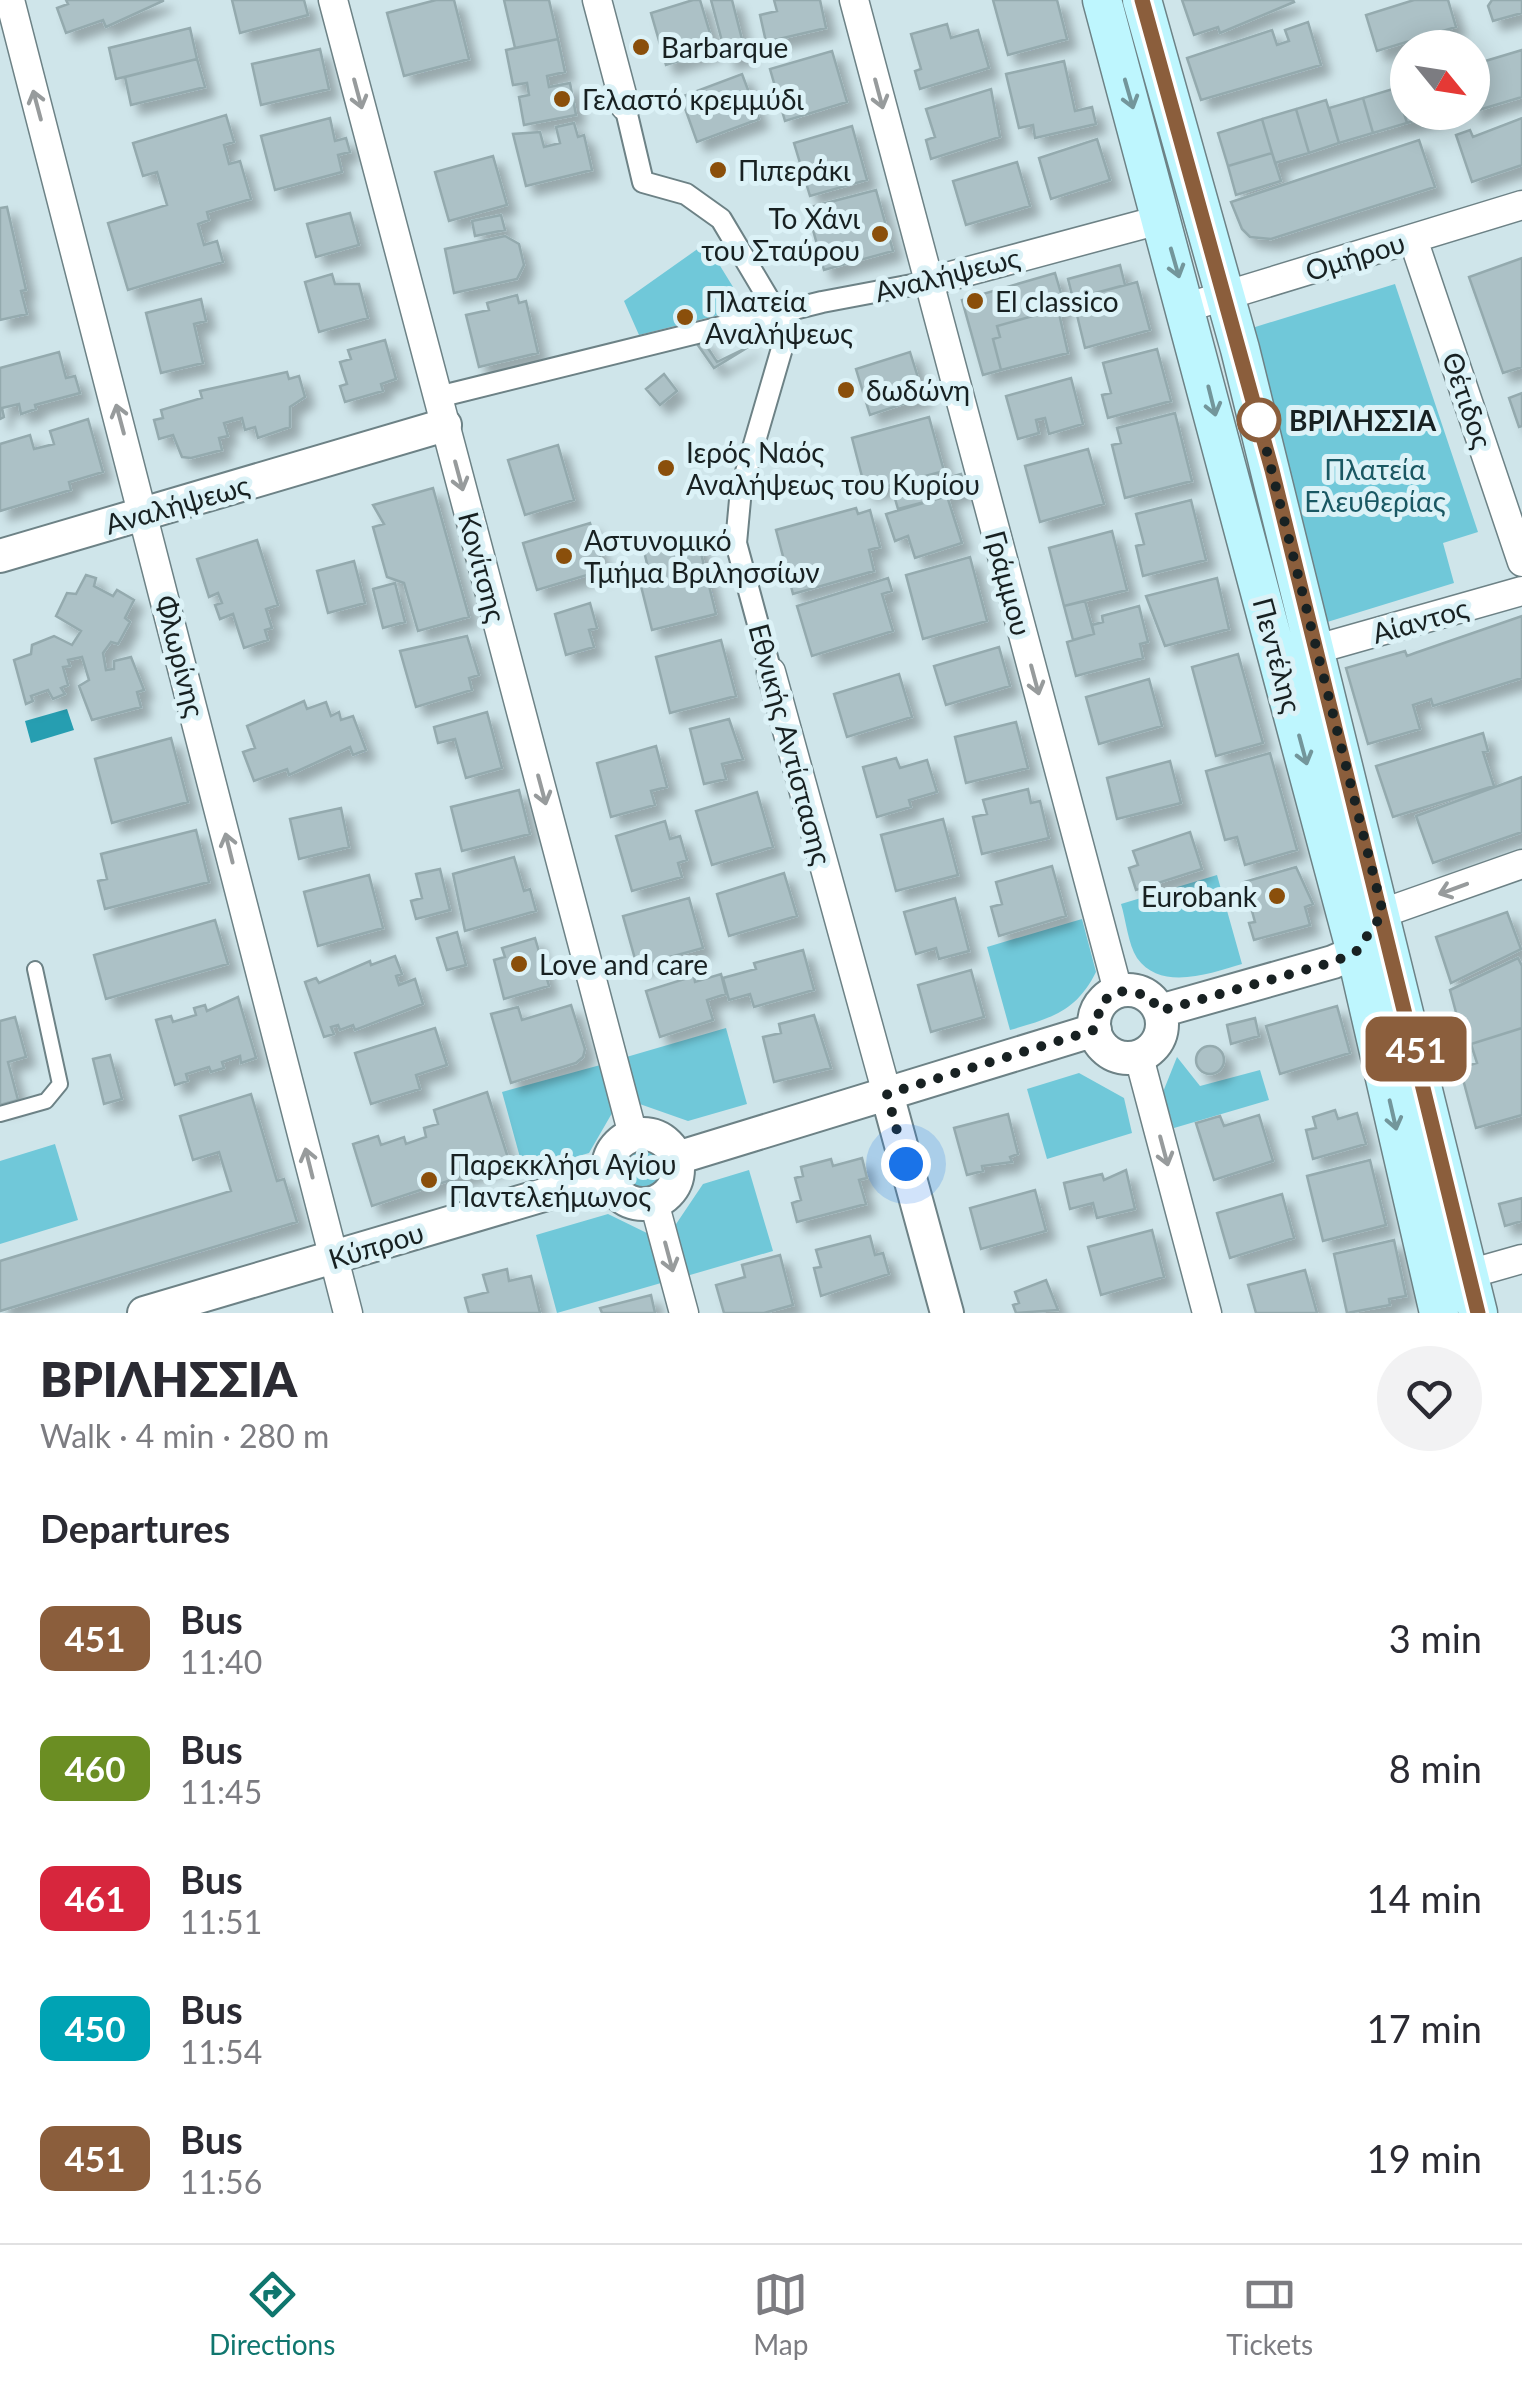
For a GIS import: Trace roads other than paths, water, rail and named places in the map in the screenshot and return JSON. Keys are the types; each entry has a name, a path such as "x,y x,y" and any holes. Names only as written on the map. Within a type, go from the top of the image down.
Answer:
{"main road":[{"name":"Πεντέλης","path":"1102,0 1188,307 1356,952 1439,1313"},
{"name":"Πεντέλης","path":"1142,0 1226,295 1317,649 1478,1313"}],"street":[{"name":"Φλωρίνης","path":"10,0 348,1313"},
{"name":"Κονίτσης","path":"334,0 451,413 633,1134"},
{"name":"Εθνικής Αντίστασης","path":"597,0 643,182 686,194 721,220 777,313 785,338 741,490 736,543 948,1313"},
{"name":"Γράμμου","path":"854,0 1118,991"},
{"name":"Ομήρου","path":"1188,307 1522,205"},
{"name":"Αναλήψεως","path":"0,556 145,514 451,413 777,313 928,282 1163,219"},
{"name":"Θέτιδος","path":"1413,239 1522,562"},
{"name":"Αίαντος","path":"1317,649 1522,590"},
{"path":"1160,1011 1321,966 1356,952 1383,913 1522,864"},
{"path":"1118,991 1148,995 1160,1011 1160,1039 1139,1057 1116,1056 1098,1041 1094,1030 1102,1002 1118,991"},
{"path":"676,1158 1094,1030"},
{"path":"1139,1057 1207,1313"},
{"path":"633,1134 660,1137 676,1158 674,1184 654,1202 631,1202 613,1188 608,1176 616,1146 633,1134"},
{"name":"Κύπρου","path":"144,1313 608,1176"},
{"path":"654,1202 684,1313"},
{"path":"1469,1274 1522,1260"}],"lane":[{"path":"0,1114 46,1100 60,1084 36,969"}],"place":[{"name":"Barbarque","path":"641,47"},
{"name":"Γελαστό κρεμμύδι","path":"562,99"},
{"name":"Πιπεράκι","path":"718,170"},
{"name":"Το Χάνι του Σταύρου","path":"880,234"},
{"name":"El classico","path":"975,301"},
{"name":"Πλατεία Αναλήψεως","path":"685,317"},
{"name":"δωδώνη","path":"846,390"},
{"name":"ΒΡΙΛΗΣΣΙΑ","path":"1259,420"},
{"name":"Ιερός Ναός Αναλήψεως του Κυρίου","path":"666,468"},
{"name":"Αστυνομικό Τμήμα Βριλησσίων","path":"564,556"},
{"name":"Eurobank","path":"1277,896"},
{"name":"Love and care","path":"519,964"},
{"name":"Παρεκκλήσι Αγίου Παντελεήμωνος","path":"429,1180"}],"park label":[{"name":"Πλατεία Ελευθερίας","path":"1375,485"}]}
